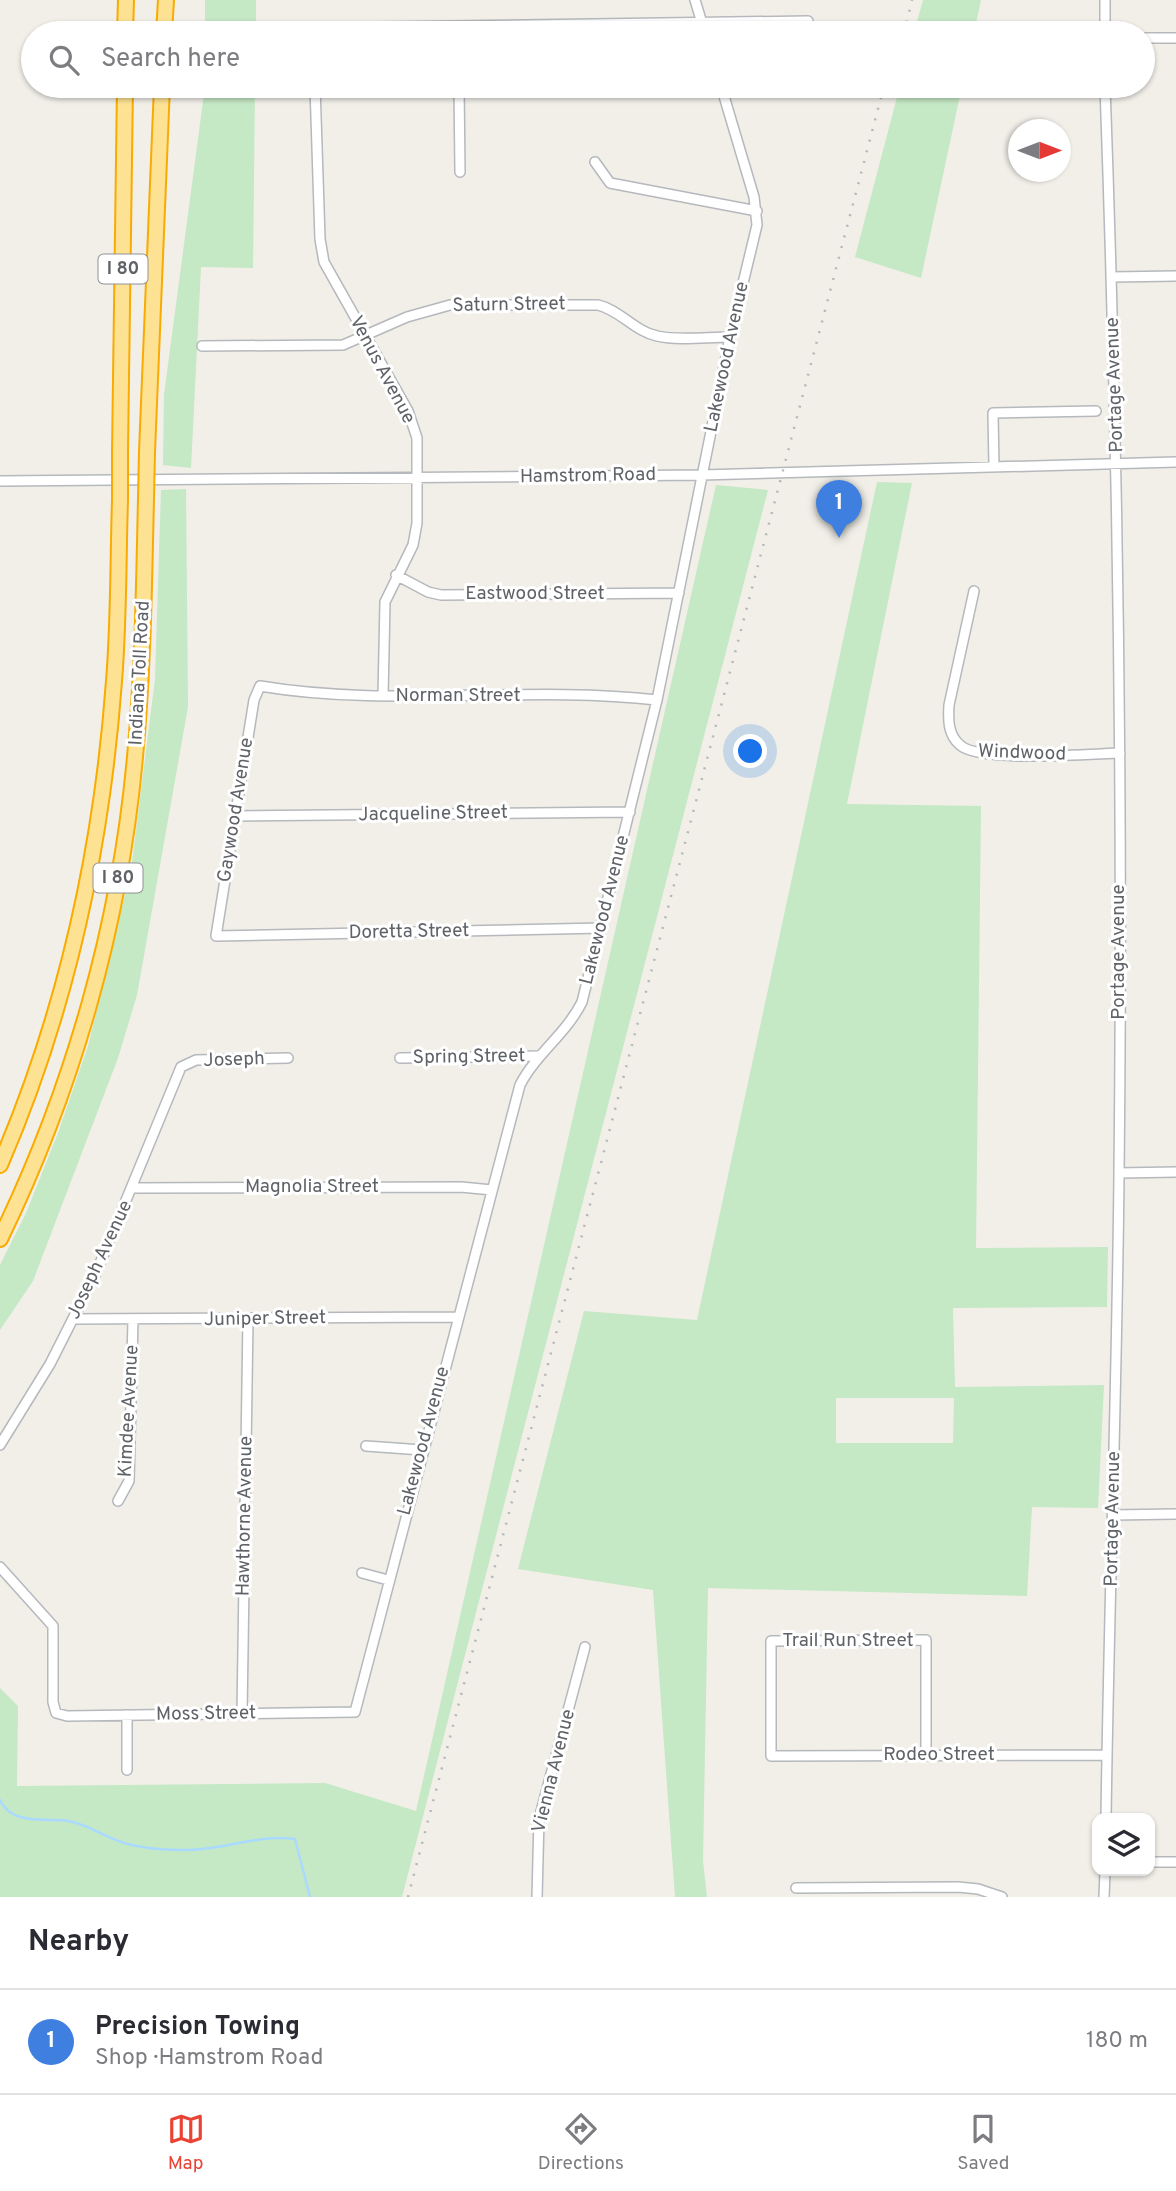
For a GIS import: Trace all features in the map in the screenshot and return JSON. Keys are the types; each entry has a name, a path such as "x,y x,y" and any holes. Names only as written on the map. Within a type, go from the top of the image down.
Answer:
{"highway":[{"path":"125,21 126,0"},
{"path":"165,21 166,0"},
{"name":"Indiana Toll Road","path":"0,1165 26,1100 59,998 89,876 107,756 114,681 120,500 125,98"},
{"name":"Indiana Toll Road","path":"0,1239 35,1160 75,1052 113,905 128,819 137,734 162,98"}],"street":[{"path":"695,0 701,21"},
{"path":"1105,0 1105,21"},
{"path":"1155,38 1176,38"},
{"name":"Venus Avenue","path":"315,98 320,239 324,262 408,411 417,438 416,534 385,602 383,696"},
{"path":"459,98 460,172"},
{"name":"Lakewood Avenue","path":"355,1712 520,1085 538,1056 573,1020 582,1002 657,700 730,337 757,225 757,211 724,98"},
{"name":"Portage Avenue","path":"1105,98 1117,464 1120,753 1119,1173 1106,1813"},
{"path":"595,162 610,183 757,211"},
{"path":"1111,277 1176,276"},
{"name":"Saturn Street","path":"202,346 343,345 407,317 450,304 598,304 612,308 637,327 657,336 730,337"},
{"path":"994,467 993,413 1096,411"},
{"name":"Hamstrom Road","path":"0,481 702,475 1176,462"},
{"name":"Eastwood Street","path":"397,575 428,592 441,595 679,593"},
{"name":"Windwood","path":"974,591 949,705 948,722 952,735 960,745 983,755 1120,753"},
{"name":"Norman Street","path":"260,686 334,696 607,695 657,700"},
{"name":"Gaywood Avenue","path":"216,936 254,700 260,686"},
{"name":"Jacqueline Street","path":"236,816 630,812"},
{"name":"Doretta Street","path":"216,936 602,928"},
{"name":"Spring Street","path":"400,1058 538,1056"},
{"name":"Joseph","path":"181,1066 196,1060 288,1058"},
{"name":"Joseph Avenue","path":"0,1445 74,1319 133,1188 181,1066"},
{"path":"1119,1173 1176,1172"},
{"name":"Magnolia Street","path":"133,1188 461,1186 492,1190"},
{"name":"Juniper Street","path":"74,1319 457,1317"},
{"name":"Hawthorne Avenue","path":"242,1714 248,1319"},
{"name":"Kimdee Avenue","path":"118,1501 129,1481 133,1320"},
{"path":"366,1446 422,1450"},
{"path":"1113,1515 1176,1514"},
{"name":"Moss Street","path":"0,1567 53,1626 53,1702 56,1713 67,1716 355,1712"},
{"path":"362,1573 388,1580"},
{"name":"Trail Run Street","path":"771,1756 771,1641 926,1640 926,1755"},
{"name":"Vienna Avenue","path":"537,1897 539,1819 585,1647"},
{"path":"127,1715 127,1770"},
{"name":"Rodeo Street","path":"771,1756 1107,1755"},
{"path":"1155,1862 1176,1862"},
{"path":"1104,1897 1105,1876"},
{"path":"796,1888 958,1887 978,1889 1002,1897"}],"green space":[{"path":"205,0 256,0 256,21 205,21"},
{"path":"923,0 981,0 977,21 917,21"},
{"path":"203,98 255,98 253,268 201,267 191,468 163,465 164,395"},
{"path":"897,98 959,98 921,278 855,257"},
{"path":"877,482 912,483 847,804 981,806 976,1248 1108,1247 1107,1307 953,1308 955,1387 1104,1385 1098,1508 1032,1507 1027,1596 708,1588 703,1861 707,1897 675,1897 653,1590 518,1569 584,1311 697,1320","holes":["836,1398 954,1398 953,1443 836,1443"]},
{"path":"716,485 768,490 402,1897 0,1897 0,1688 18,1706 17,1786 325,1783 416,1811"},
{"path":"186,489 188,707 137,995 118,1058 33,1281 0,1330 0,1265 26,1213 58,1133 88,1046 131,870 155,679 161,490"}],"waterway":[{"path":"0,1800 5,1808 21,1817 68,1821 124,1843 145,1847 197,1850 267,1839 295,1839 310,1897"}],"railway":[{"path":"907,21 912,0"},
{"path":"408,1897 881,98"}],"place":[{"name":"Precision Towing","path":"839,538"}]}
